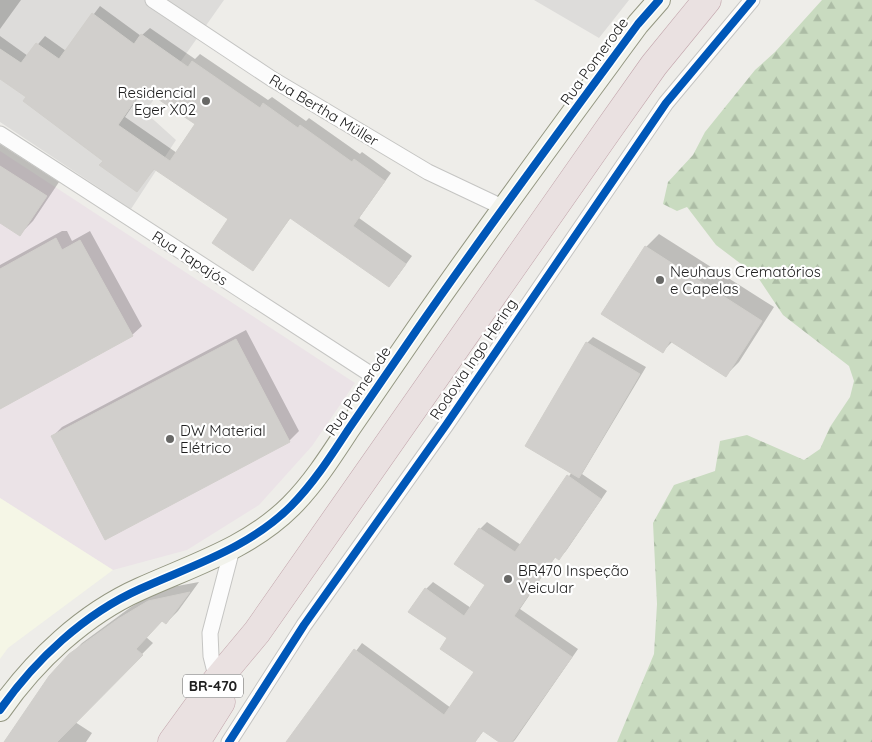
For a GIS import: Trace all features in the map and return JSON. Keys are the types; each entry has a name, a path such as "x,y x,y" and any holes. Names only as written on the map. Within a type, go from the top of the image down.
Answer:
{"highway":[{"name":"Rodovia Ingo Hering","path":"172,742 217,680 257,632 654,65 707,0"},
{"name":"Rodovia Ingo Hering","path":"196,742 230,688 257,632"}],"street":[{"name":"Rua Bertha Müller","path":"153,0 272,80 419,168 502,207"},
{"name":"Rua Pomerode","path":"0,708 58,643 96,614 138,590 232,549 263,530 291,506 334,451 502,207 638,24 659,0"},
{"name":"Rodovia Ingo Hering","path":"229,742 304,625 446,425 666,102 752,0"},
{"name":"Rua Tapajós","path":"0,134 381,382"},
{"path":"217,680 211,656 210,632 232,549"}],"shaded area":[{"path":"0,0 224,0 145,112 176,140 131,209 0,122"},
{"path":"534,0 629,0 599,38"},
{"path":"0,151 355,383 312,446 259,505 187,550 113,570 0,498"},
{"path":"0,498 113,570 8,648 0,659"}],"green space":[{"path":"822,0 872,0 872,742 617,742 654,654 657,604 653,523 674,485 715,471 720,441 747,435 804,460 820,449 830,427 850,397 854,381 849,366 783,315 757,276 716,245 687,207 677,211 663,204 668,182 693,155 705,132 755,70 775,52"}],"building":[{"path":"92,13 134,44 141,34 188,67 192,61 260,108 263,103 298,128 300,125 352,162 354,159 385,181 353,226 406,264 389,287 290,218 253,271 212,243 228,219 154,169 137,192 99,165 103,161 23,101 26,97 0,79 0,49 21,63 36,43 59,59","holes":["143,89 195,124 170,161 118,125"]},
{"path":"0,166 47,196 20,236 0,223"},
{"path":"56,238 62,250 80,240 133,336 0,409 0,269"},
{"name":"Neuhaus Crematórios e Capelas","path":"645,246 762,321 726,377 670,341 663,353 601,314"},
{"name":"DW Material Elétrico","path":"236,339 290,442 105,540 51,436"},
{"path":"586,342 640,374 579,478 525,446"},
{"path":"567,475 601,499 559,560 555,557 514,616 572,657 512,742 499,742 483,731 475,742 286,742 354,649 444,715 474,672 440,649 447,638 408,612 425,588 464,616 485,585 454,564 479,528 515,552"},
{"path":"190,592 166,624 162,621 136,649 143,655 57,742 4,742 49,676 69,654 118,619 148,601"}],"cycle path":[{"path":"0,710 45,656 99,611 119,599 239,544 275,521 291,506 321,470 498,215 638,24 659,0"},
{"path":"229,742 304,625 446,425 666,103 752,0"}],"place":[{"name":"Residencial Eger X02","path":"206,101"},
{"name":"Neuhaus Crematórios e Capelas","path":"660,280"},
{"name":"DW Material Elétrico","path":"170,439"},
{"name":"BR470 Inspeção Veicular","path":"508,579"}]}
